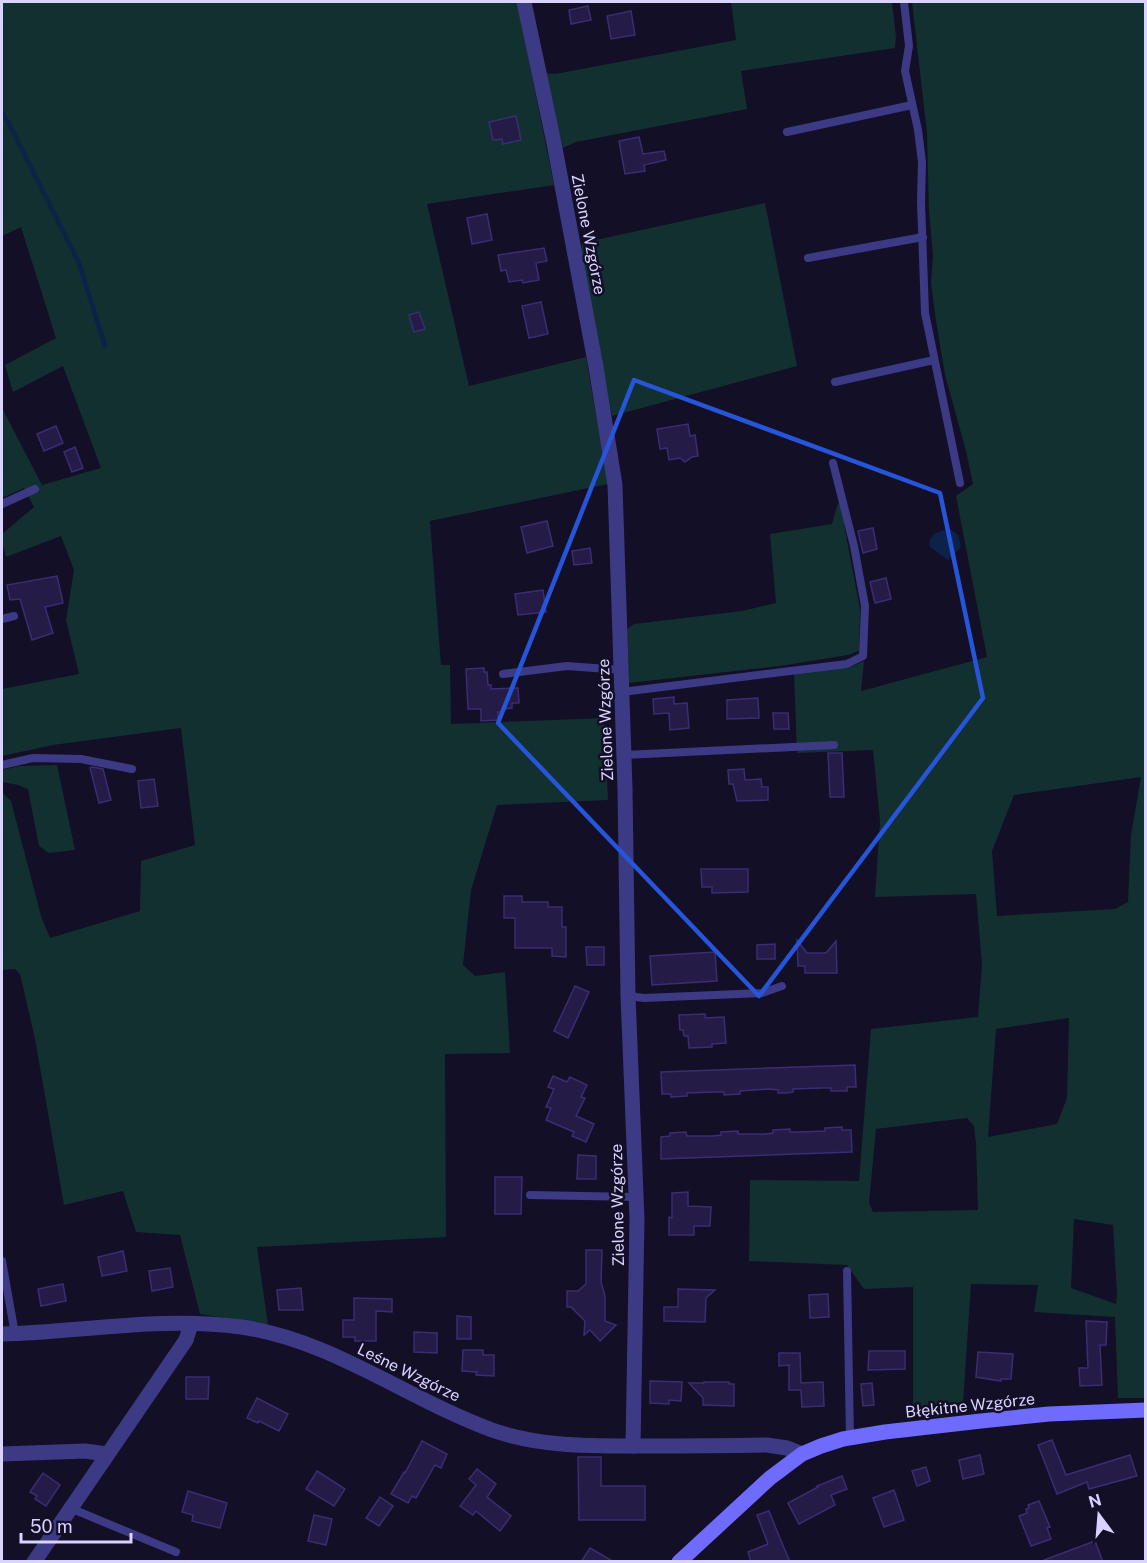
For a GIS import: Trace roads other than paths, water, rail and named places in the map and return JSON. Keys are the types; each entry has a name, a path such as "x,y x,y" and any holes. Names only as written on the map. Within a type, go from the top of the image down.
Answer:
{"street":[{"name":"Zielone Wzgórze","path":"524,2 554,143 609,441 616,507 624,755 628,996 636,1197 633,1446"},
{"name":"Leśne Wzgórze","path":"8,1334 141,1325 191,1324 242,1328 282,1336 319,1348 460,1417 536,1442 580,1446 767,1445 787,1448 802,1454"},
{"path":"34,1562 186,1340 191,1324"},
{"name":"Błękitne Wzgórze","path":"679,1562 770,1478 802,1454 821,1446 850,1438 896,1431 1050,1414 1146,1410"},
{"path":"2,1454 85,1451 107,1454"}],"lane":[{"path":"904,2 909,46 905,71 922,162 925,313 960,483"},
{"path":"787,132 912,105"},
{"path":"808,258 922,237"},
{"path":"835,382 934,360"},
{"path":"622,692 847,664 863,656 865,606 854,546 833,463"},
{"path":"2,504 35,489"},
{"path":"2,619 14,616"},
{"path":"503,674 567,666 621,670"},
{"path":"624,755 834,745"},
{"path":"2,765 33,758 81,759 132,769"},
{"path":"628,996 644,998 762,993 782,986"},
{"path":"530,1195 636,1197"},
{"path":"2,1262 8,1334"},
{"path":"847,1270 850,1438"},
{"path":"70,1508 176,1552"}],"water":[{"path":"944,530 951,530 958,535 961,547 948,560 929,544 932,536"}],"waterway":[{"path":"2,113 79,263 105,346"}]}
